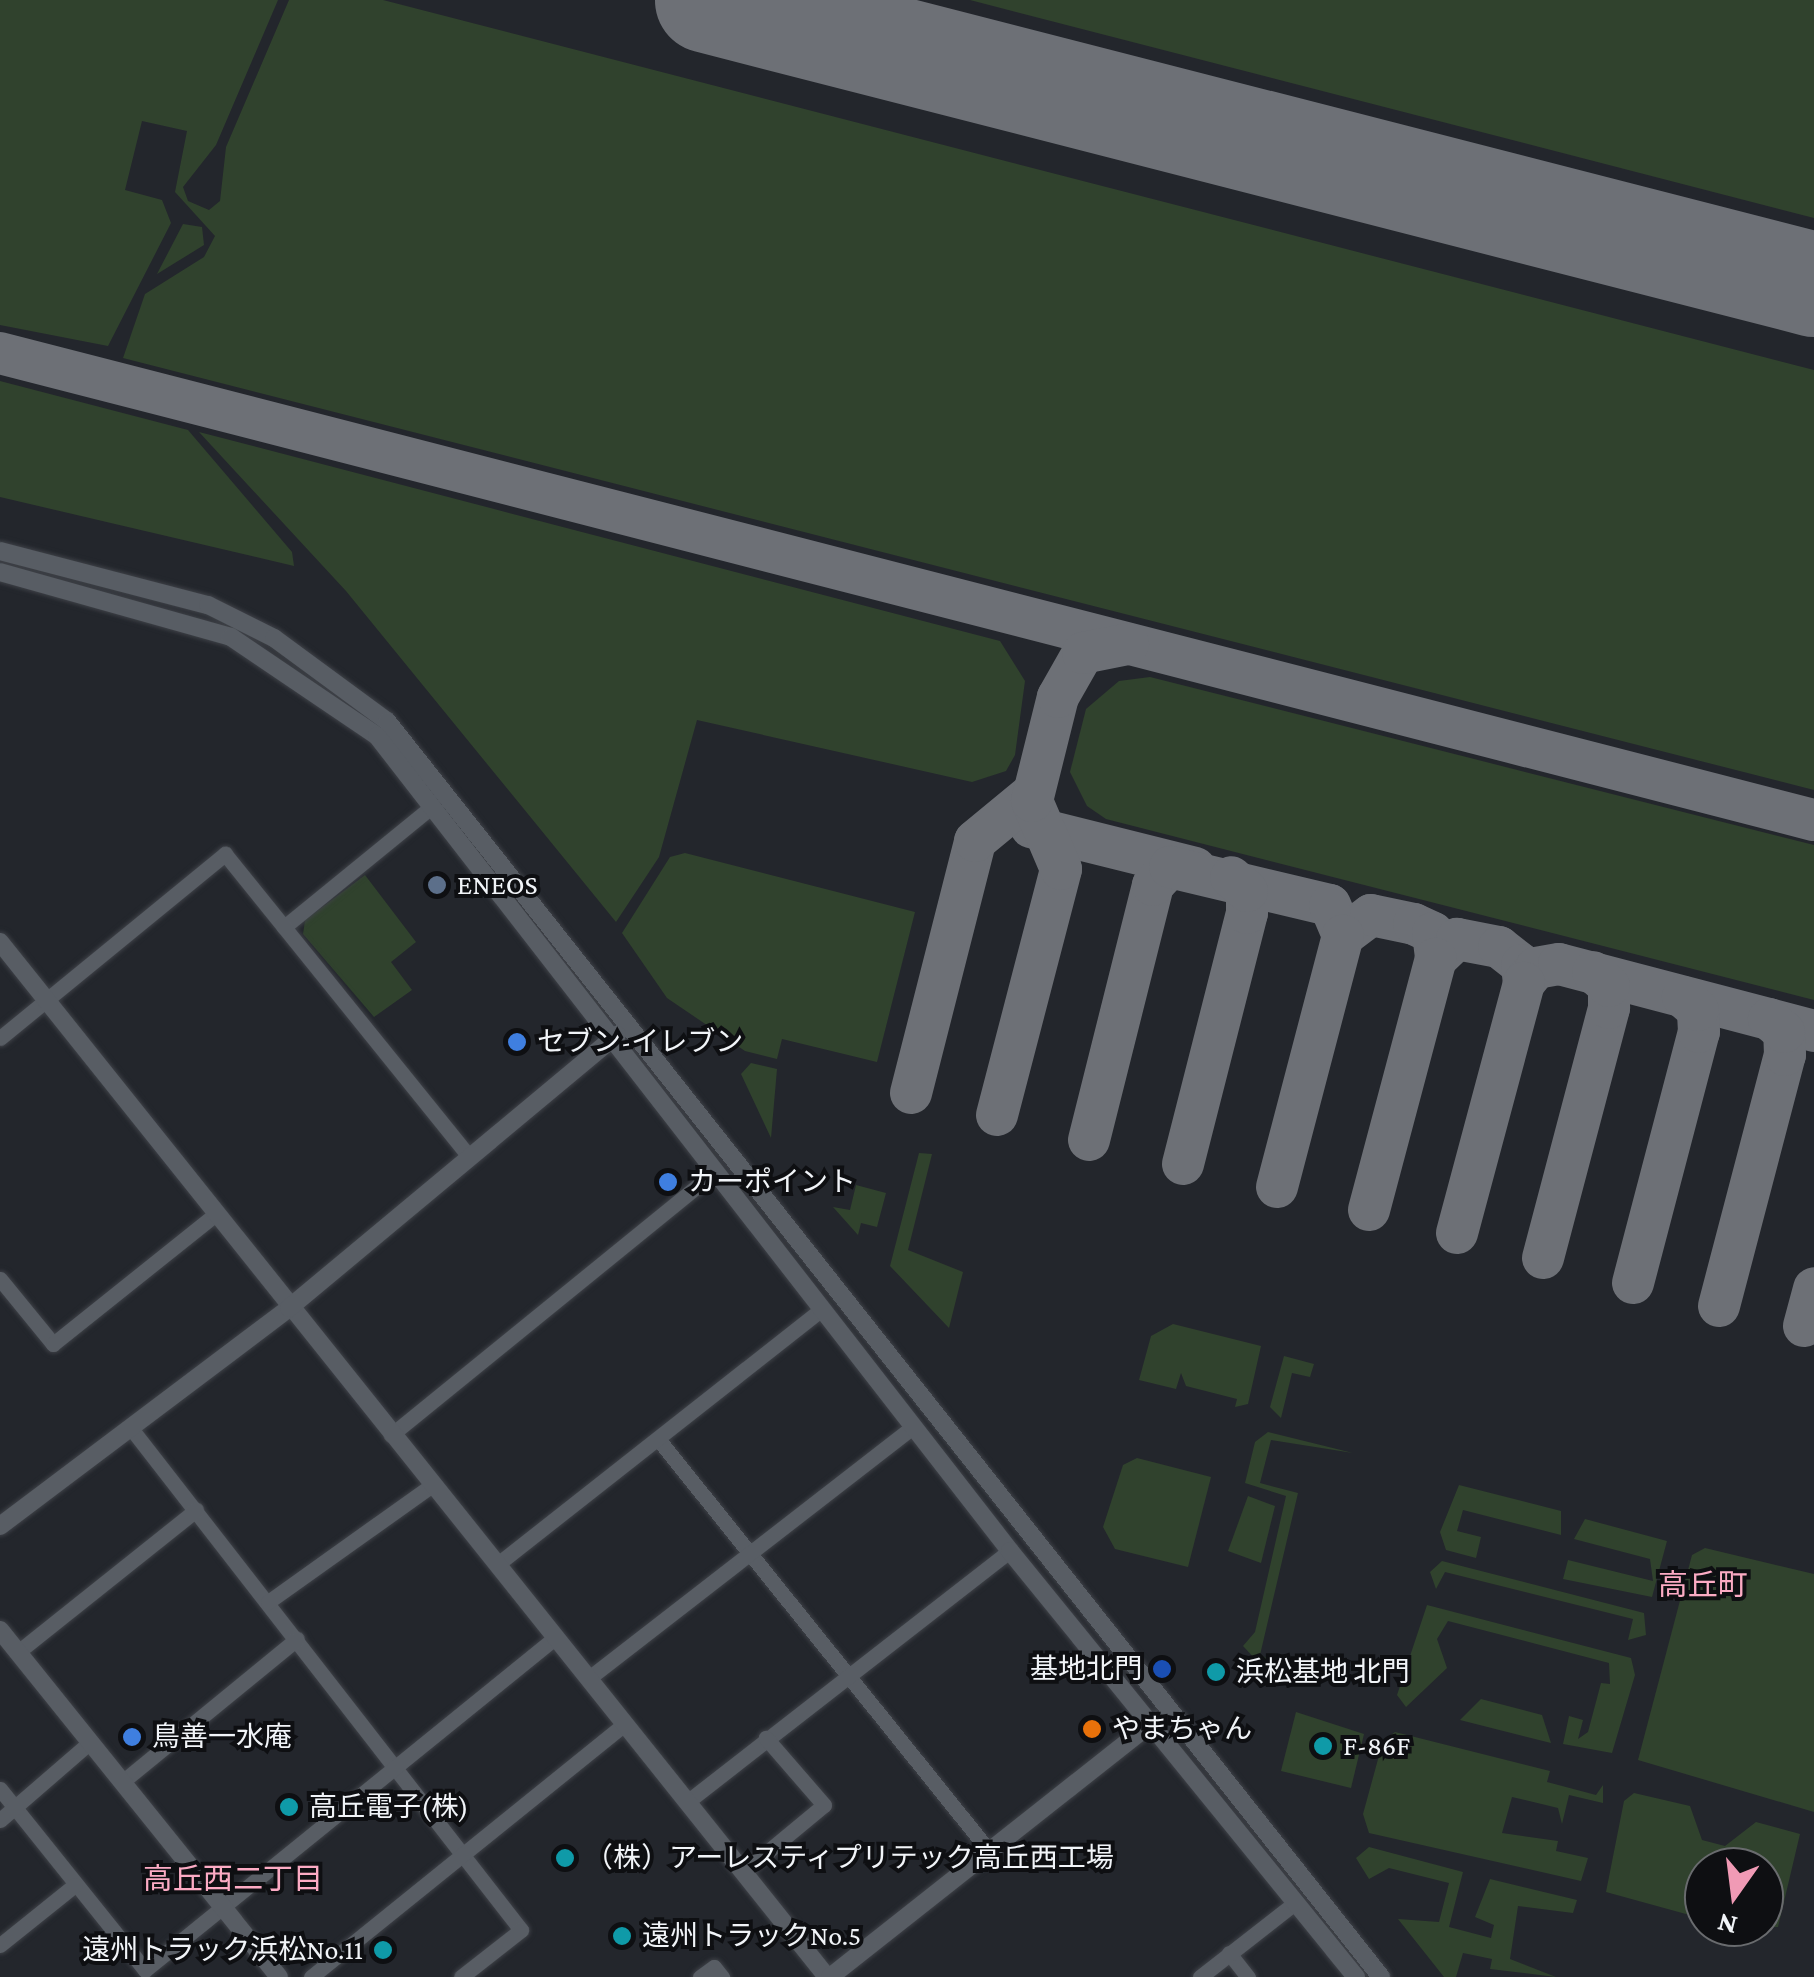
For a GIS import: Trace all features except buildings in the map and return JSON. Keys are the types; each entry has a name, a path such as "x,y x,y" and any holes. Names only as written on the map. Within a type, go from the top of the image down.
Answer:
{"street":[{"path":"0,552 208,606 342,682 454,800 1381,1977"},
{"path":"0,572 170,614 269,656 376,736 610,1042 1148,1726 1356,1977"},
{"path":"284,927 430,808"},
{"path":"0,1038 225,854 468,1155"},
{"path":"0,942 289,1308 829,1977 1168,1710"},
{"path":"0,1526 289,1308 628,1024"},
{"path":"391,1435 713,1173"},
{"path":"0,1279 53,1344 216,1214"},
{"path":"498,1564 820,1310"},
{"path":"130,1426 521,1930 461,1977"},
{"path":"589,1678 913,1428"},
{"path":"658,1439 990,1852"},
{"path":"268,1602 432,1485"},
{"path":"18,1652 196,1510"},
{"path":"687,1802 847,1673 1010,1551"},
{"path":"0,1630 279,1977"},
{"path":"0,1789 144,1975 222,1905 556,1637"},
{"path":"122,1782 297,1639"},
{"path":"311,1977 624,1724"},
{"path":"743,1872 824,1806 766,1738"},
{"path":"0,1820 90,1742"},
{"path":"0,1945 75,1885"},
{"path":"1200,1977 1296,1902"},
{"path":"1229,1954 1248,1977"},
{"path":"700,1977 714,1967 722,1977"}],"green space":[{"path":"0,0 278,0 216,145 183,187 188,201 209,210 220,201 226,147 289,0 383,0 1814,370 1814,790 123,358 145,294 204,257 215,236 175,192 187,131 142,121 125,190 162,200 171,223 108,346 0,325"},
{"path":"970,0 1814,0 1814,218"},
{"path":"183,224 202,227 204,245 157,274"},
{"path":"0,381 188,430 292,552 294,566 0,497"},
{"path":"199,432 1000,641 1025,681 1015,755 1006,771 972,782 697,720 659,857 616,922 346,591"},
{"path":"1150,677 1814,845 1814,1000 1106,819 1087,806 1070,772 1086,709 1119,681"},
{"path":"685,853 915,912 877,1062 782,1039 777,1059 745,1051 667,998 622,933 670,857"},
{"path":"365,875 416,942 391,962 412,990 374,1017 303,934 305,920"},
{"path":"751,1063 777,1069 771,1138 741,1074"},
{"path":"919,1153 932,1154 908,1250 963,1272 949,1328 890,1266"},
{"path":"856,1185 886,1193 877,1227 861,1223 858,1235 833,1207 850,1210"},
{"path":"1173,1324 1261,1346 1248,1404 1235,1407 1237,1399 1186,1386 1181,1373 1176,1389 1139,1380 1151,1336"},
{"path":"1284,1356 1314,1364 1310,1377 1292,1373 1281,1418 1270,1407"},
{"path":"1268,1432 1353,1453 1271,1440 1260,1483 1298,1493 1260,1655 1299,1673 1258,1662 1243,1646 1255,1632 1286,1496 1245,1483 1255,1442"},
{"path":"1137,1458 1211,1477 1188,1567 1115,1549 1103,1527 1123,1465"},
{"path":"1459,1485 1561,1511 1561,1535 1463,1510 1457,1531 1481,1537 1476,1558 1446,1550 1440,1532"},
{"path":"1248,1496 1275,1506 1261,1563 1228,1551"},
{"path":"1585,1519 1667,1541 1652,1597 1563,1579 1568,1560 1653,1581 1650,1559 1574,1539"},
{"path":"1705,1548 1814,1574 1814,1812 1638,1760 1692,1555"},
{"path":"1442,1561 1644,1613 1646,1635 1628,1640 1633,1619 1445,1572 1436,1589 1430,1572"},
{"path":"1427,1605 1631,1658 1635,1675 1612,1753 1563,1744 1569,1716 1583,1720 1578,1739 1588,1732 1601,1683 1610,1684 1609,1663 1448,1621 1437,1639 1447,1668 1406,1707 1397,1695"},
{"path":"1481,1699 1542,1715 1551,1743 1460,1720"},
{"path":"1296,1712 1364,1734 1351,1788 1281,1771"},
{"path":"1395,1732 1550,1771 1547,1782 1596,1795 1603,1785 1603,1803 1569,1795 1562,1824 1558,1808 1512,1797 1502,1833 1558,1841 1556,1851 1588,1858 1581,1881 1369,1833 1363,1814 1383,1741"},
{"path":"1634,1793 1690,1806 1702,1840 1725,1846 1756,1822 1800,1834 1784,1902 1784,1847 1684,1847 1684,1913 1606,1892 1624,1801"},
{"path":"1369,1847 1463,1872 1449,1927 1491,1938 1494,1925 1475,1917 1490,1879 1577,1900 1573,1913 1518,1906 1510,1959 1556,1977 1490,1969 1492,1959 1463,1953 1456,1977 1444,1977 1398,1919 1439,1922 1449,1883 1389,1868 1369,1879 1356,1858"}],"taxiway":[{"path":"0,353 1814,820"},
{"path":"997,1115 1061,869 1032,801 1058,697 1083,653 1128,644"},
{"path":"911,1093 975,841 1033,793"},
{"path":"1031,827 1195,868"},
{"path":"1089,1140 1153,885 1170,867 1330,905 1343,936 1371,915 1414,924 1433,933 1436,959 1457,939 1499,947 1522,965 1524,983 1536,968 1559,964 1814,1031"},
{"path":"1183,1164 1247,913 1247,891 1231,877"},
{"path":"1277,1187 1343,936"},
{"path":"1369,1210 1436,959"},
{"path":"1543,1258 1609,1008 1609,986 1593,972"},
{"path":"1457,1233 1524,983"},
{"path":"1633,1283 1699,1032 1698,1010 1683,997"},
{"path":"1719,1306 1785,1055 1784,1032 1769,1019"},
{"path":"1804,1326 1814,1288"}],"runway":[{"path":"707,0 1814,284"}],"place":[{"name":"ENEOS","path":"437,885"},
{"name":"セブン-イレブン","path":"517,1042"},
{"name":"カーポイント","path":"668,1182"},
{"name":"基地北門","path":"1162,1669"},
{"name":"浜松基地 北門","path":"1216,1672"},
{"name":"やまちゃん","path":"1092,1729"},
{"name":"鳥善一水庵","path":"132,1737"},
{"name":"F-86F","path":"1323,1746"},
{"name":"高丘電子(株)","path":"289,1807"},
{"name":"（株）アーレスティプリテック高丘西工場","path":"565,1858"},
{"name":"遠州トラックNo.5","path":"622,1936"},
{"name":"遠州トラック浜松No.11","path":"383,1950"}],"district":[{"name":"高丘町","path":"1703,1585"},
{"name":"高丘西二丁目","path":"233,1879"}]}
